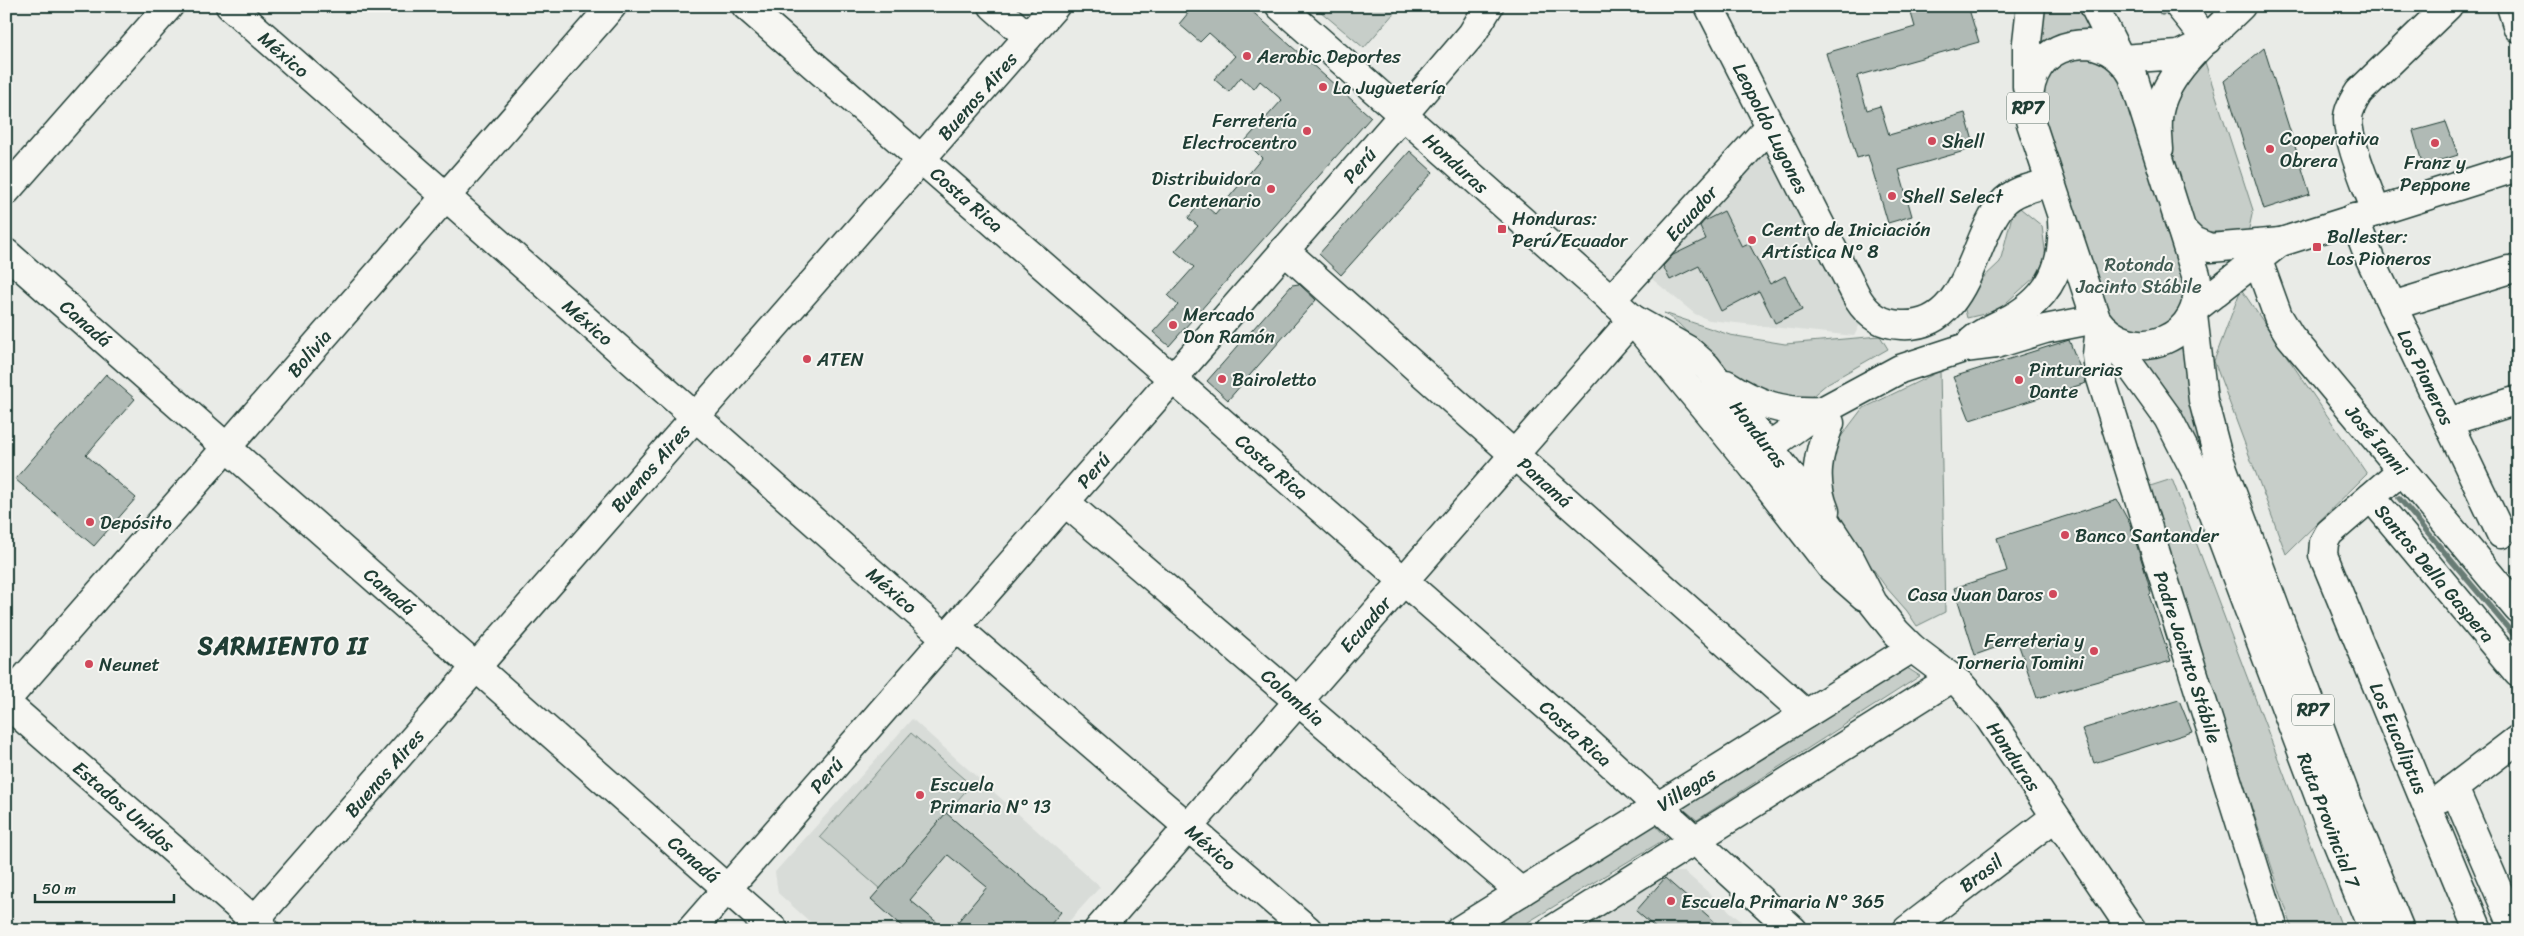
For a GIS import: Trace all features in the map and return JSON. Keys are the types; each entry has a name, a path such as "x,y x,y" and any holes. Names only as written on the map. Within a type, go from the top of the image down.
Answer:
{"main road":[{"path":"6,190 168,6"},
{"name":"México","path":"230,6 695,417 951,632 1188,827 1308,930"},
{"name":"Bolivia","path":"6,702 612,6"},
{"name":"Costa Rica","path":"746,6 1404,581 1658,806 1793,930"},
{"path":"993,6 1028,37"},
{"name":"Buenos Aires","path":"255,926 476,667 1056,6"},
{"name":"Honduras","path":"1280,6 1633,319 1688,350 1714,377 1768,459 1831,567 1873,603 1912,648 1970,694 1988,716 2132,930"},
{"name":"Perú","path":"691,930 1402,115 1472,34 1490,6"},
{"name":"Leopoldo Lugones","path":"1709,6 1858,298 1872,316 1884,323 1895,325 1917,324 1929,319 1943,309 1964,284 1993,217 2004,202 2018,192 2050,183"},
{"name":"RP7","path":"2031,6 2027,42 2028,99 2031,126 2062,221 2101,326"},
{"name":"RP7","path":"2094,6 2120,57 2133,76 2198,282 2195,311"},
{"path":"2179,6 2207,40"},
{"path":"2160,159 2158,122 2162,97 2174,77 2241,6"},
{"name":"Los Pioneros","path":"2448,6 2359,92 2350,108 2348,118 2365,215 2366,251 2448,422 2510,532"},
{"path":"2511,6 2518,28"},
{"path":"2120,57 2178,55 2207,40"},
{"name":"RP7","path":"2028,99 2030,83 2037,68 2055,51 2071,45 2088,44 2104,48 2120,57"},
{"name":"Ecuador","path":"1611,300 1770,126"},
{"path":"2182,230 2193,241 2210,248 2281,242 2518,167"},
{"path":"1964,348 1982,332 2023,310 2049,285 2063,250 2062,221"},
{"path":"1768,459 1851,396 1900,369 1964,348 1996,344 2045,329 2101,326 2130,343 2155,341 2176,333 2195,311 2257,258 2281,242"},
{"name":"Panamá","path":"1284,250 1806,714"},
{"name":"Canadá","path":"6,253 774,930"},
{"name":"José Ianni","path":"2257,258 2284,326 2517,608"},
{"path":"2392,306 2508,270"},
{"name":"Ruta Provincial 7","path":"2195,311 2203,400 2217,453 2350,808 2400,930"},
{"name":"Honduras","path":"1633,319 1651,345 1768,459 1832,531 1851,560 1873,603"},
{"name":"Ecuador","path":"1098,930 1633,319"},
{"name":"Padre Jacinto Stábile","path":"2101,326 2097,355 2098,372 2274,930"},
{"name":"Ruta Provincial 7","path":"2101,326 2168,418 2200,480 2321,803 2373,930"},
{"path":"1714,377 1768,407 1825,417"},
{"path":"2448,422 2518,400"},
{"path":"1825,417 1816,473 1819,496 1832,531"},
{"path":"2371,497 2402,470"},
{"name":"Los Eucaliptus","path":"2371,497 2329,533 2323,546 2325,560 2478,930"},
{"name":"Santos Della Gaspera","path":"2371,497 2518,673"},
{"name":"Colombia","path":"1064,502 1521,892"},
{"path":"2470,552 2510,532"},
{"name":"Villegas","path":"1460,930 1912,648"},
{"path":"1552,930 1952,678"},
{"name":"Estados Unidos","path":"6,702 255,926"},
{"path":"2428,809 2518,739"},
{"name":"Los Eucaliptus","path":"2454,788 2515,930"},
{"name":"Brasil","path":"1907,930 2055,817"}],"shaded area":[{"name":"Centro de Iniciación Artística N° 8","path":"1761,150 1774,150 1860,324 1854,336 1709,320 1695,314 1652,279"},
{"name":"Escuela Primaria N° 13","path":"912,719 1100,887 1061,930 819,930 778,893 775,872"},
{"name":"Escuela Primaria N° 365","path":"1667,872 1685,872 1751,930 1579,930"}],"green space":[{"path":"1314,6 1400,6 1364,48"},
{"path":"2042,6 2086,6 2091,29 2063,33 2038,47"},
{"name":"Rotonda Jacinto Stábile","path":"2073,55 2107,60 2118,72 2185,276 2183,312 2156,330 2127,331 2104,310 2042,109 2044,75"},
{"path":"2204,59 2253,210 2248,233 2195,231 2173,163 2168,128 2169,110 2173,93 2182,80"},
{"path":"2015,204 2042,226 2046,257 2036,276 1997,311 1967,318 1962,298 2000,262"},
{"path":"2241,289 2367,474 2286,554 2214,361"},
{"path":"1664,313 1730,335 1785,344 1880,336 1888,349 1828,383 1810,398 1779,398 1739,379 1709,356 1679,324"},
{"path":"2189,339 2213,480 2134,359 2147,357"},
{"path":"1940,371 1945,612 1917,626 1907,611 1885,586 1845,529 1830,490 1828,463 1840,438 1862,409"},
{"path":"2172,479 2343,930 2293,930 2144,488"},
{"path":"1904,666 1920,676 1697,820 1680,806"},
{"path":"911,733 971,785 880,889 820,837"},
{"path":"1655,825 1667,838 1515,930 1478,930"}],"building":[{"path":"1194,6 1246,6 1371,117 1169,346 1153,332 1178,305 1168,296 1194,267 1175,251 1198,226 1188,218 1201,202 1215,214 1262,158 1245,141 1282,100 1260,81 1254,89 1241,77 1229,92 1214,79 1235,56 1209,33 1200,42 1179,24"},
{"path":"1909,6 1968,6 1979,42 1857,76 1867,110 1880,106 1889,135 1965,113 1975,148 1899,170 1912,216 1888,223 1868,155 1857,158 1826,53 1915,27"},
{"name":"Cooperativa Obrera","path":"2264,48 2310,194 2264,209 2224,81"},
{"name":"Franz y Peppone","path":"2446,122 2458,155 2423,166 2413,131"},
{"path":"1410,151 1433,172 1341,275 1319,254"},
{"path":"1724,211 1742,247 1749,244 1770,284 1785,276 1802,310 1775,323 1759,291 1721,311 1699,266 1670,280 1663,266 1673,255 1706,239 1700,226 1704,221"},
{"path":"1299,284 1316,300 1228,400 1207,381 1292,285"},
{"name":"Pinturerias Dante","path":"2069,340 2086,383 1970,420 1953,377"},
{"path":"106,374 135,399 86,455 136,498 94,546 15,479"},
{"path":"2117,500 2130,524 2151,593 2149,595 2171,661 2037,698 2017,640 1975,655 1954,588 2007,571 1997,538"},
{"path":"2179,700 2192,732 2094,763 2082,729"},
{"path":"946,813 1061,912 1046,930 951,930 987,887 948,855 910,900 946,930 906,930 871,899"},
{"path":"1665,878 1724,930 1658,930 1636,911"}],"waterway":[{"path":"2160,6 2162,13"},
{"path":"2399,498 2518,640"}],"place":[{"name":"Aerobic Deportes","path":"1247,56"},
{"name":"La Juguetería","path":"1323,87"},
{"name":"Ferretería Electrocentro","path":"1307,131"},
{"name":"Shell","path":"1932,141"},
{"name":"Franz y Peppone","path":"2435,143"},
{"name":"Cooperativa Obrera","path":"2270,149"},
{"name":"Distribuidora Centenario","path":"1271,189"},
{"name":"Shell Select","path":"1892,196"},
{"name":"Honduras: Perú/Ecuador","path":"1502,229"},
{"name":"Centro de Iniciación Artística N° 8","path":"1752,240"},
{"name":"Ballester: Los Pioneros","path":"2317,247"},
{"name":"Mercado Don Ramón","path":"1173,325"},
{"name":"ATEN","path":"807,359"},
{"name":"Bairoletto","path":"1222,379"},
{"name":"Pinturerias Dante","path":"2019,380"},
{"name":"Depósito","path":"90,522"},
{"name":"Banco Santander","path":"2065,535"},
{"name":"Casa Juan Daros","path":"2053,594"},
{"name":"Ferreteria y Torneria Tomini","path":"2094,651"},
{"name":"Neunet","path":"89,664"},
{"name":"Escuela Primaria N° 13","path":"920,795"},
{"name":"Escuela Primaria N° 365","path":"1671,901"}],"district":[{"name":"SARMIENTO II","path":"283,646"}]}
